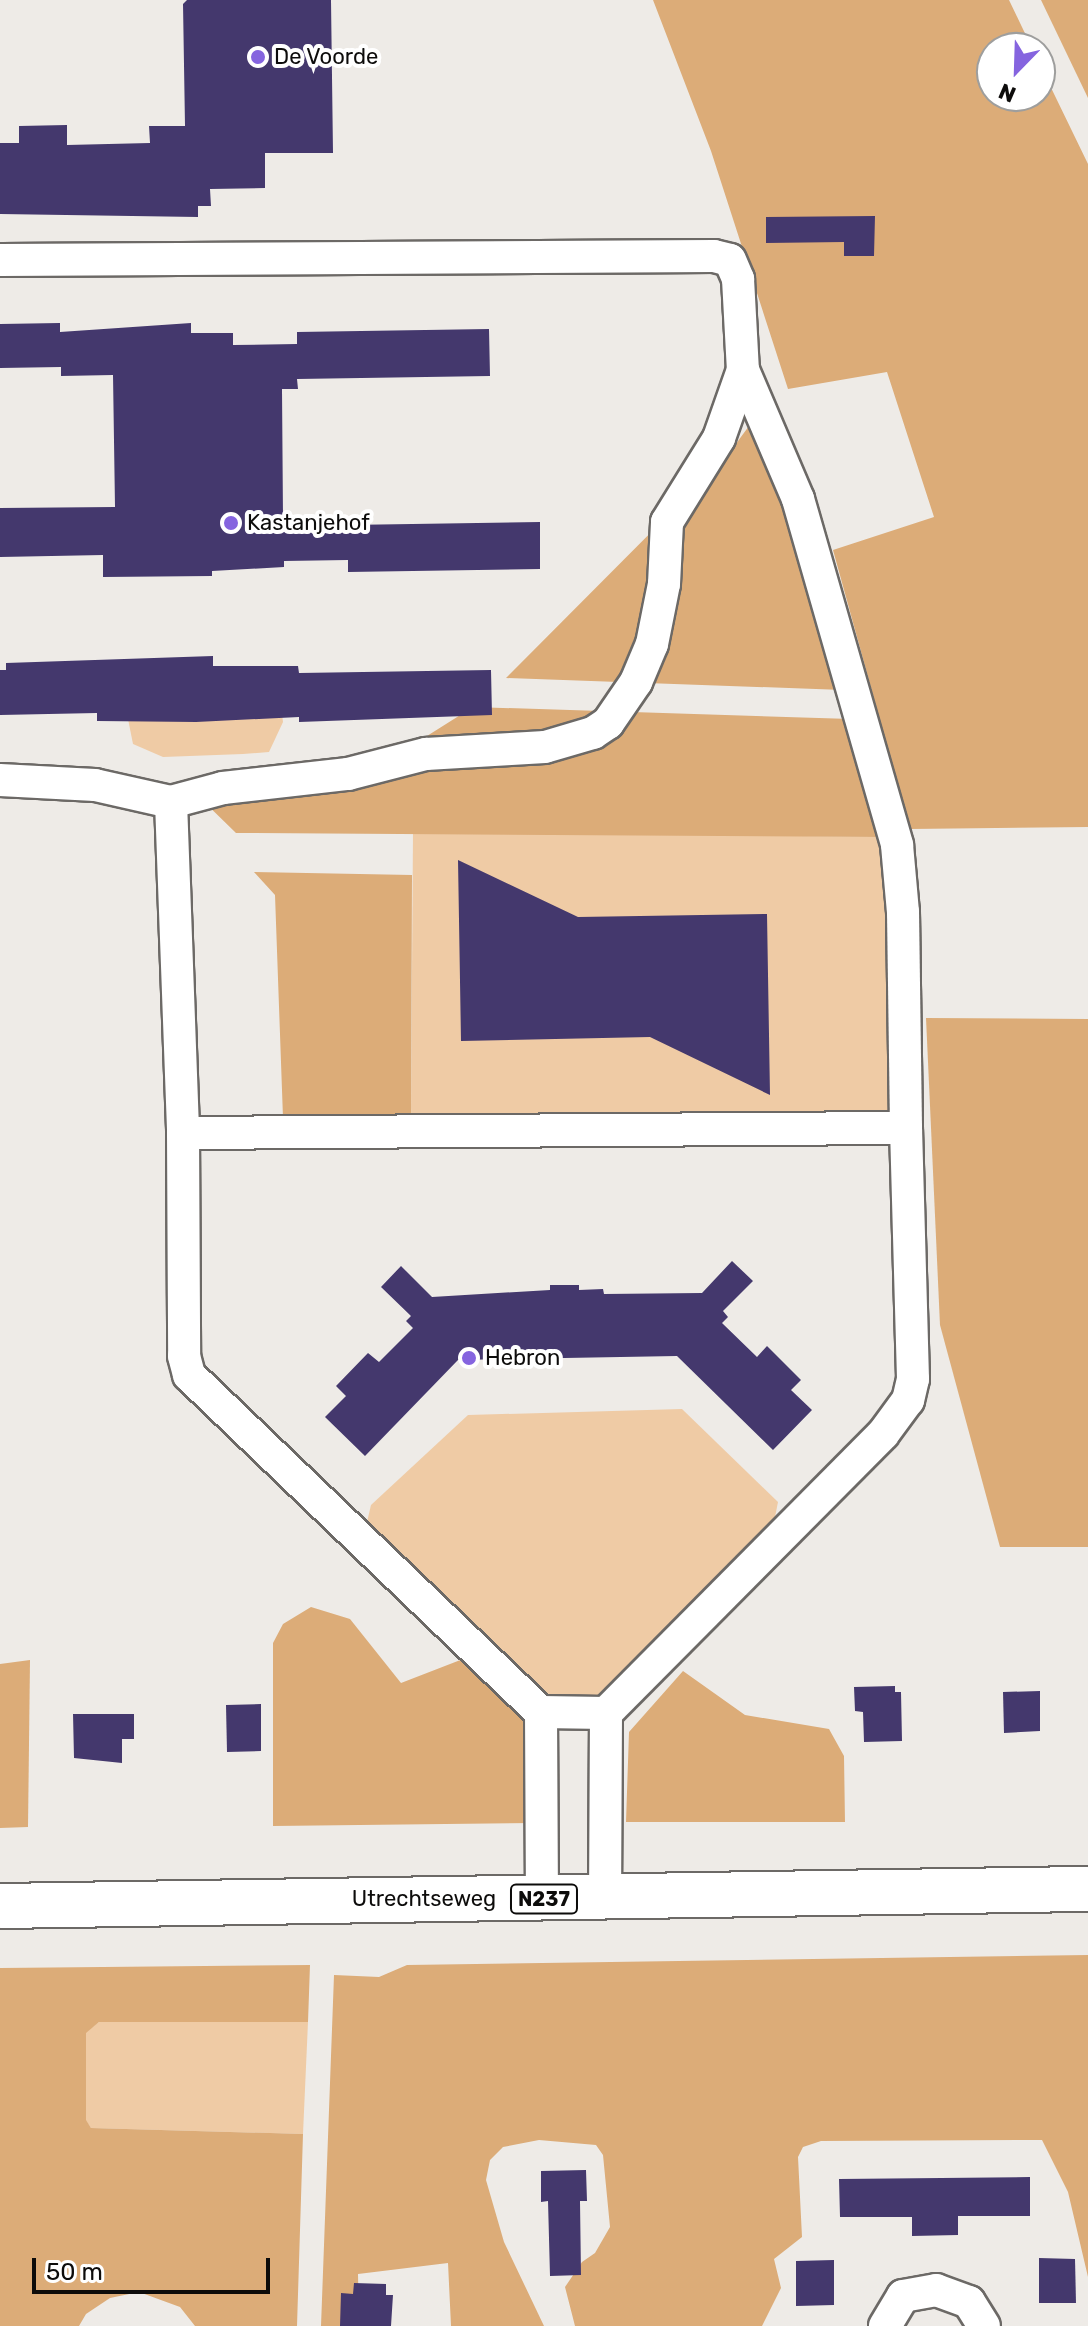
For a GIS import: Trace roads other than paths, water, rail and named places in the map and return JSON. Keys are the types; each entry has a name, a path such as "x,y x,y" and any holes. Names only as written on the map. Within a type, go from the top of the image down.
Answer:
{"main road":[{"name":"Utrechtseweg","path":"0,1906 1088,1889"}],"street":[{"path":"0,260 723,257 738,279 743,370 798,499 897,845 903,912 913,1379 908,1400 883,1434 606,1713 605,1898"},
{"path":"0,780 95,785 171,802 223,788 348,774 426,754 545,747 593,733 608,723 636,682 652,644 664,584 667,522 719,438 743,370"},
{"path":"171,802 183,1133 184,1356 189,1375 541,1712 606,1713"},
{"path":"183,1133 906,1128"},
{"path":"541,1712 542,1899"},
{"path":"885,2326 903,2296 936,2290 969,2302 984,2326"}],"place":[{"name":"De Voorde","path":"258,57"},
{"name":"Kastanjehof","path":"231,523"},
{"name":"Hebron","path":"469,1358"}]}
